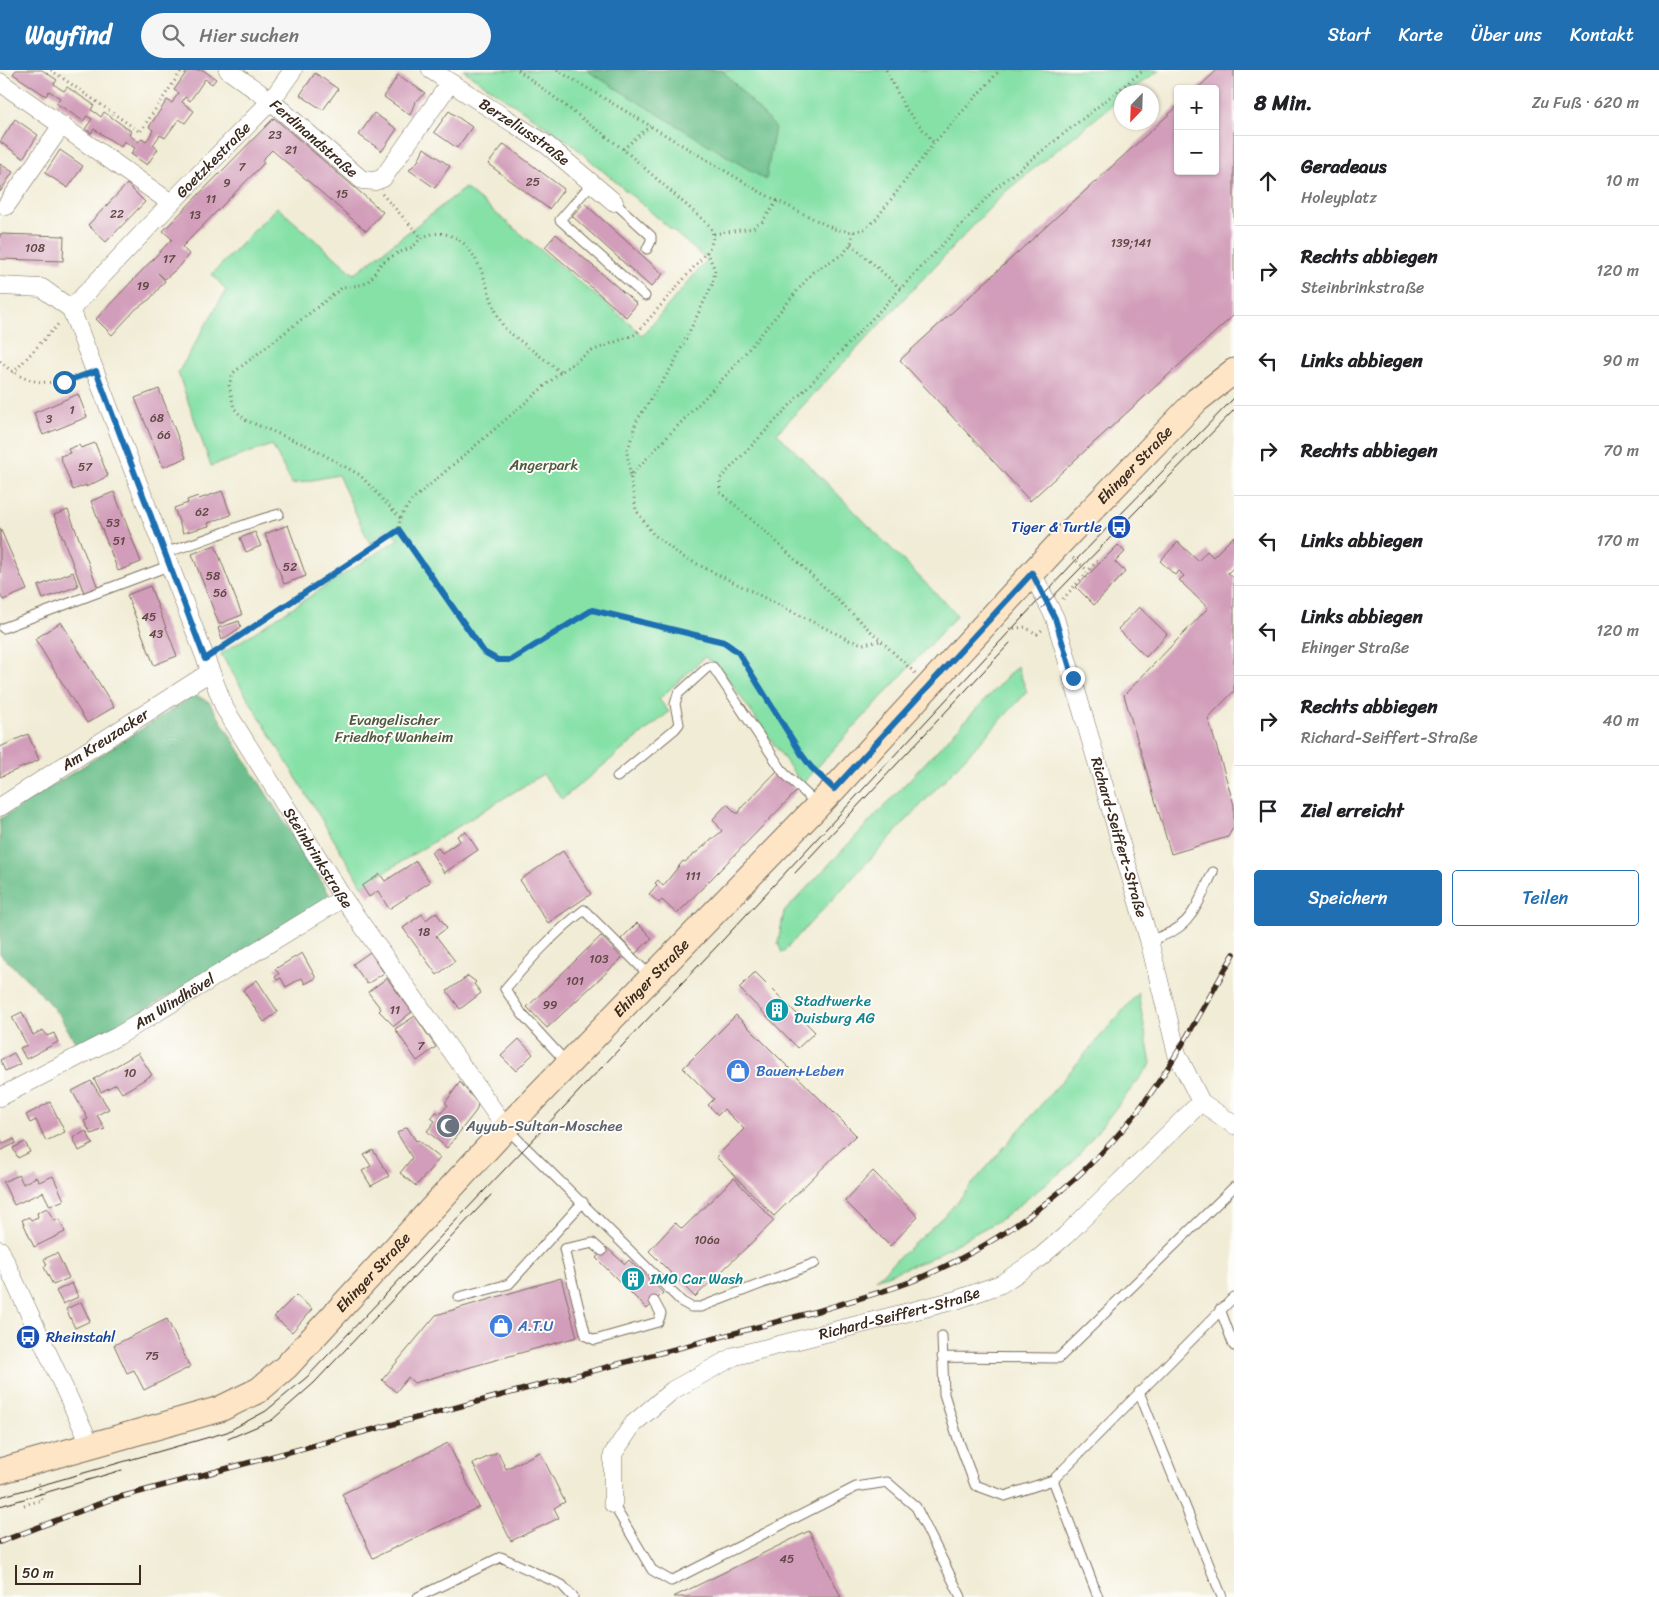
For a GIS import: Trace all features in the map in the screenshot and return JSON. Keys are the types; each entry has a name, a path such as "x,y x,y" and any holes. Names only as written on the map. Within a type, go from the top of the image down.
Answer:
{"street":[{"name":"Ferdinandstraße","path":"228,70 271,101 362,180 375,181 383,178 450,84"},
{"name":"Goetzkestraße","path":"71,309 171,202 271,101 293,70"},
{"name":"Berzeliusstraße","path":"431,70 547,145 593,182 614,202"},
{"name":"Goetzkestraße","path":"0,82 171,202"},
{"path":"6,206 62,124"},
{"path":"0,286 42,288 71,309"},
{"name":"Steinbrinkstraße","path":"71,309 225,709 343,898 506,1128"},
{"name":"Ehinger Straße","path":"0,1471 220,1409 259,1390 286,1367 506,1128 826,797 1032,573 1197,400 1234,371"},
{"name":"Richard-Seiffert-Straße","path":"1032,573 1055,618 1149,940 1176,1054 1201,1102 1234,1125"},
{"name":"Am Kreuzacker","path":"0,807 207,665"},
{"name":"Am Windhövel","path":"0,1097 118,1036 343,898"},
{"name":"Richard-Seiffert-Straße","path":"613,1504 613,1454 633,1424 674,1390 735,1356 956,1300 1001,1284 1038,1259 1065,1236 1201,1102"},
{"path":"0,1250 91,1446"}],"lane":[{"path":"593,182 560,220 645,296"},
{"path":"614,202 651,236 651,241 647,248"},
{"path":"3,628 168,558 190,546 244,523 279,514"},
{"path":"617,777 675,729 679,724 679,713 675,704 678,694 708,667 713,667 784,773 826,797"},
{"path":"1149,940 1166,936 1188,921 1213,872"},
{"path":"568,1064 533,1028 505,989 560,928 584,910 652,978"},
{"path":"506,1128 682,1302 691,1306 701,1307 816,1264"},
{"path":"942,1357 1060,1358 1234,1187"},
{"path":"459,1297 509,1284 582,1202"},
{"path":"602,1251 593,1243 564,1249 586,1336 595,1340 658,1322 661,1314 654,1301"},
{"path":"942,1336 944,1394 975,1485 1005,1496 1052,1480 1234,1297"},
{"path":"1220,1309 1234,1346"},
{"path":"1139,1392 1222,1597"},
{"path":"1052,1480 1098,1597"},
{"path":"613,1504 652,1570 671,1581 856,1487 887,1482 916,1507 961,1597"},
{"path":"418,1597 502,1556 562,1585 573,1597"}],"path":[{"path":"51,70 140,132 182,70"},
{"path":"518,70 623,149 710,226 714,234 713,241 707,252 636,334 590,352 561,372 410,501 400,518 399,530 484,652 498,660 511,660 592,610 724,642 738,652 811,767 826,797"},
{"path":"557,70 778,200 834,229 852,232 864,229 876,219 934,143 1000,70"},
{"path":"886,70 905,108 934,143"},
{"path":"929,685 769,535 720,492 720,479 998,186 1144,70"},
{"path":"623,149 650,126"},
{"path":"375,181 384,196 422,238"},
{"path":"714,234 754,228 762,222 778,200"},
{"path":"629,477 732,369 813,272 843,254 851,244 852,232"},
{"path":"400,518 360,475 308,446 245,420 234,408 229,384 233,373 343,286 364,284 373,277 380,265 392,255 412,247 422,238 436,234 451,235 467,247 487,282 499,320 506,330 561,372"},
{"path":"851,244 901,289"},
{"path":"707,252 715,270 713,283 673,365 636,422 627,453 629,477 636,510 653,534 680,556 849,640 863,644 880,641"},
{"path":"13,373 71,309"},
{"path":"0,361 13,373 36,383 64,382 96,371"},
{"path":"207,665 399,530"},
{"path":"1006,630 1025,627 1037,634 1055,618 1064,596 1099,559"},
{"path":"24,1505 42,1500 34,1461"}],"green space":[{"name":"Angerpark","path":"463,70 1160,70 1138,85 1114,85 1114,104 1005,192 777,433 957,615 802,784 721,669 705,657 659,699 669,712 562,799 543,774 362,886 221,654 398,539 387,529 370,544 338,475 292,484 272,445 211,466 178,373 226,290 212,274 277,207 354,274 465,188 632,325 642,336 707,260 569,142"},
{"path":"586,70 722,70 775,127 766,180"},
{"path":"1017,666 1027,692 782,953 778,943 784,912"},
{"path":"195,695 209,702 331,897 241,955 78,1047 60,1016 34,986 0,954 0,819"},
{"path":"1138,993 1151,1064 1072,1163 1003,1218 927,1260 876,1279 948,1212"}],"building":[{"path":"16,70 42,70 57,80 54,84 59,88 64,91 67,87 94,105 91,110 101,117 104,112 131,131 129,135 139,142 142,138 146,141 150,136 153,130 149,127 167,100 172,103 179,93 174,90 188,70 203,70 216,79 212,84 205,79 190,101 185,97 182,102 194,111 185,123 179,119 165,138 160,135 153,145 158,149 147,165 131,154 135,148 124,141 121,147 94,129 91,133 85,129 92,119 87,116 83,121 56,103 60,98 49,91 46,96 13,74"},
{"path":"1217,70 1234,70 1234,315 1030,501 900,360 1152,130 1159,130 1159,123 1174,110 1174,175 1219,175 1219,85 1201,85"},
{"path":"315,73 338,89 323,110 300,95"},
{"path":"398,75 425,93 415,102 410,115 384,97"},
{"path":"449,111 472,127 457,148 434,132"},
{"path":"374,113 397,129 382,151 359,135"},
{"path":"274,118 383,212 366,231 272,150 262,160 264,163 182,247 189,254 181,265 165,279 158,273 165,281 150,299 136,309 112,335 96,319 172,239 163,231"},
{"path":"15,119 38,135 23,158 0,142"},
{"path":"504,144 564,189 549,209 488,164"},
{"path":"424,148 450,166 435,188 409,170 418,161"},
{"path":"60,150 83,166 68,188 45,173"},
{"path":"0,164 13,172 0,192"},
{"path":"127,184 145,202 106,242 88,225"},
{"path":"584,203 663,274 651,287 572,216"},
{"path":"0,234 64,236 63,261 0,259"},
{"path":"556,234 637,304 626,317 545,247"},
{"path":"159,389 186,458 163,467 135,398"},
{"path":"78,394 87,417 43,435 34,413"},
{"path":"95,443 108,476 86,487 86,485 73,490 60,456 70,453 68,449 79,445 81,448"},
{"path":"222,491 231,515 208,523 209,526 183,533 174,508 188,503 187,500 198,496 199,499"},
{"path":"114,492 141,562 118,571 91,501"},
{"path":"68,510 98,588 84,593 54,515"},
{"path":"288,525 306,576 284,584 265,534"},
{"path":"0,528 27,590 3,600 0,594"},
{"path":"255,532 261,546 246,552 240,538"},
{"path":"1234,536 1234,567 1228,573 1234,578 1234,691 1208,718 1234,805 1234,826 1228,837 1171,854 1124,695 1208,608 1179,580 1184,576 1179,571 1175,575 1160,561 1178,542 1198,561 1207,551 1213,557"},
{"path":"215,545 242,615 219,624 192,554"},
{"path":"1118,545 1125,552 1115,562 1125,572 1094,605 1076,587"},
{"path":"73,572 78,586 43,599 38,586"},
{"path":"150,586 177,656 154,665 127,595"},
{"path":"1139,607 1167,634 1146,657 1118,629"},
{"path":"239,621 241,627 222,640 218,628"},
{"path":"61,622 114,707 87,723 35,639"},
{"path":"28,734 39,760 0,777 0,747"},
{"path":"777,771 797,791 677,914 662,900 659,903 649,894 657,885 655,883 658,880 663,886 683,861 685,862 722,831 713,819 727,804 736,813 739,813 742,807"},
{"path":"465,831 478,850 444,873 431,852 438,848 442,853 460,841 457,836"},
{"path":"563,851 591,894 548,923 520,880"},
{"path":"416,861 430,882 389,909 378,891 369,897 362,886 380,874 385,881"},
{"path":"436,912 447,928 436,936 455,961 437,975 403,928 422,914 426,920"},
{"path":"637,923 652,938 635,954 621,939"},
{"path":"601,936 622,958 547,1028 527,1007"},
{"path":"370,952 384,973 367,984 353,964"},
{"path":"302,953 316,978 305,984 302,978 286,987 281,978 277,980 275,977 279,974 275,969"},
{"name":"Stadtwerke Duisburg AG","path":"755,972 815,1032 798,1048 739,988"},
{"path":"468,976 476,982 474,984 481,993 460,1009 447,991"},
{"path":"387,978 412,1012 394,1026 379,1011 381,1009 368,992"},
{"path":"257,980 278,1012 264,1022 243,990"},
{"path":"22,1012 33,1035 43,1030 47,1036 54,1033 58,1042 26,1059 20,1048 27,1045 12,1017"},
{"path":"736,1015 856,1135 774,1216 716,1157 744,1129 724,1109 718,1115 708,1105 714,1099 683,1068"},
{"path":"415,1016 436,1047 417,1061 395,1029"},
{"path":"519,1039 533,1054 516,1071 501,1056"},
{"path":"14,1053 20,1064 5,1071 0,1060"},
{"path":"138,1053 152,1075 122,1093 116,1084 101,1092 94,1079"},
{"path":"91,1081 109,1109 97,1115 105,1129 91,1134 84,1121 88,1119 72,1091"},
{"path":"460,1082 478,1104 476,1111 447,1148 427,1131 435,1121 431,1118 436,1112 440,1114 448,1105 445,1103"},
{"path":"50,1102 65,1132 46,1141 36,1120 30,1123 26,1115"},
{"path":"407,1127 416,1141 418,1140 440,1158 416,1186 400,1173 412,1158 397,1133"},
{"path":"86,1131 93,1144 79,1151 73,1138"},
{"path":"0,1138 3,1144 14,1139 16,1143 0,1151"},
{"path":"25,1142 30,1152 18,1158 13,1148"},
{"path":"373,1150 389,1176 371,1186 362,1171 371,1166 364,1155"},
{"path":"873,1171 918,1217 890,1246 845,1201"},
{"path":"19,1175 23,1184 36,1177 39,1182 53,1176 64,1200 50,1206 43,1192 14,1205 3,1182"},
{"path":"734,1178 774,1221 695,1297 649,1251 675,1223 682,1229"},
{"path":"47,1208 54,1221 59,1219 65,1232 34,1247 22,1220 29,1217 31,1220 38,1217 37,1213"},
{"name":"IMO Car Wash","path":"606,1247 625,1264 629,1260 663,1293 647,1309 596,1258"},
{"path":"57,1253 69,1278 53,1285 44,1267 47,1265 44,1259"},
{"name":"A.T.U","path":"561,1278 577,1337 414,1383 408,1377 396,1392 382,1380 436,1315"},
{"path":"72,1283 78,1297 63,1304 56,1291"},
{"path":"296,1295 312,1309 292,1332 274,1317"},
{"path":"81,1302 90,1321 75,1328 66,1309"},
{"path":"167,1319 190,1367 144,1390 134,1370 127,1373 114,1345"},
{"path":"448,1443 479,1507 373,1558 342,1494"},
{"path":"498,1452 506,1469 540,1452 565,1502 554,1508 559,1518 511,1541 473,1464"},
{"path":"809,1531 841,1597 673,1597 694,1587"}],"tram line":[{"path":"0,1497 227,1432 266,1411 307,1377 720,943 1076,560 1234,398"},
{"path":"1042,608 1234,410"},
{"path":"795,873 1010,643"},
{"path":"228,1439 272,1420 314,1383 491,1195"},
{"path":"0,1506 122,1470"}],"railway":[{"path":"0,1542 109,1500 821,1310 904,1284 949,1265 982,1247 1044,1204 1100,1154 1125,1126 1160,1080 1234,954"}],"place":[{"name":"Tiger & Turtle","path":"1119,527"},
{"name":"Stadtwerke Duisburg AG","path":"777,1010"},
{"name":"Bauen+Leben","path":"738,1071"},
{"name":"Ayyub-Sultan-Moschee","path":"448,1126"},
{"name":"IMO Car Wash","path":"633,1279"},
{"name":"A.T.U","path":"501,1326"},
{"name":"Rheinstahl","path":"28,1337"}],"route":[{"path":"64,382 96,371 205,659 399,530 484,652 498,660 511,660 592,610 724,642 738,652 802,755 811,767 834,789 1032,573 1055,618 1073,678"}],"park label":[{"name":"Evangelischer Friedhof Wanheim","path":"394,728"}]}
